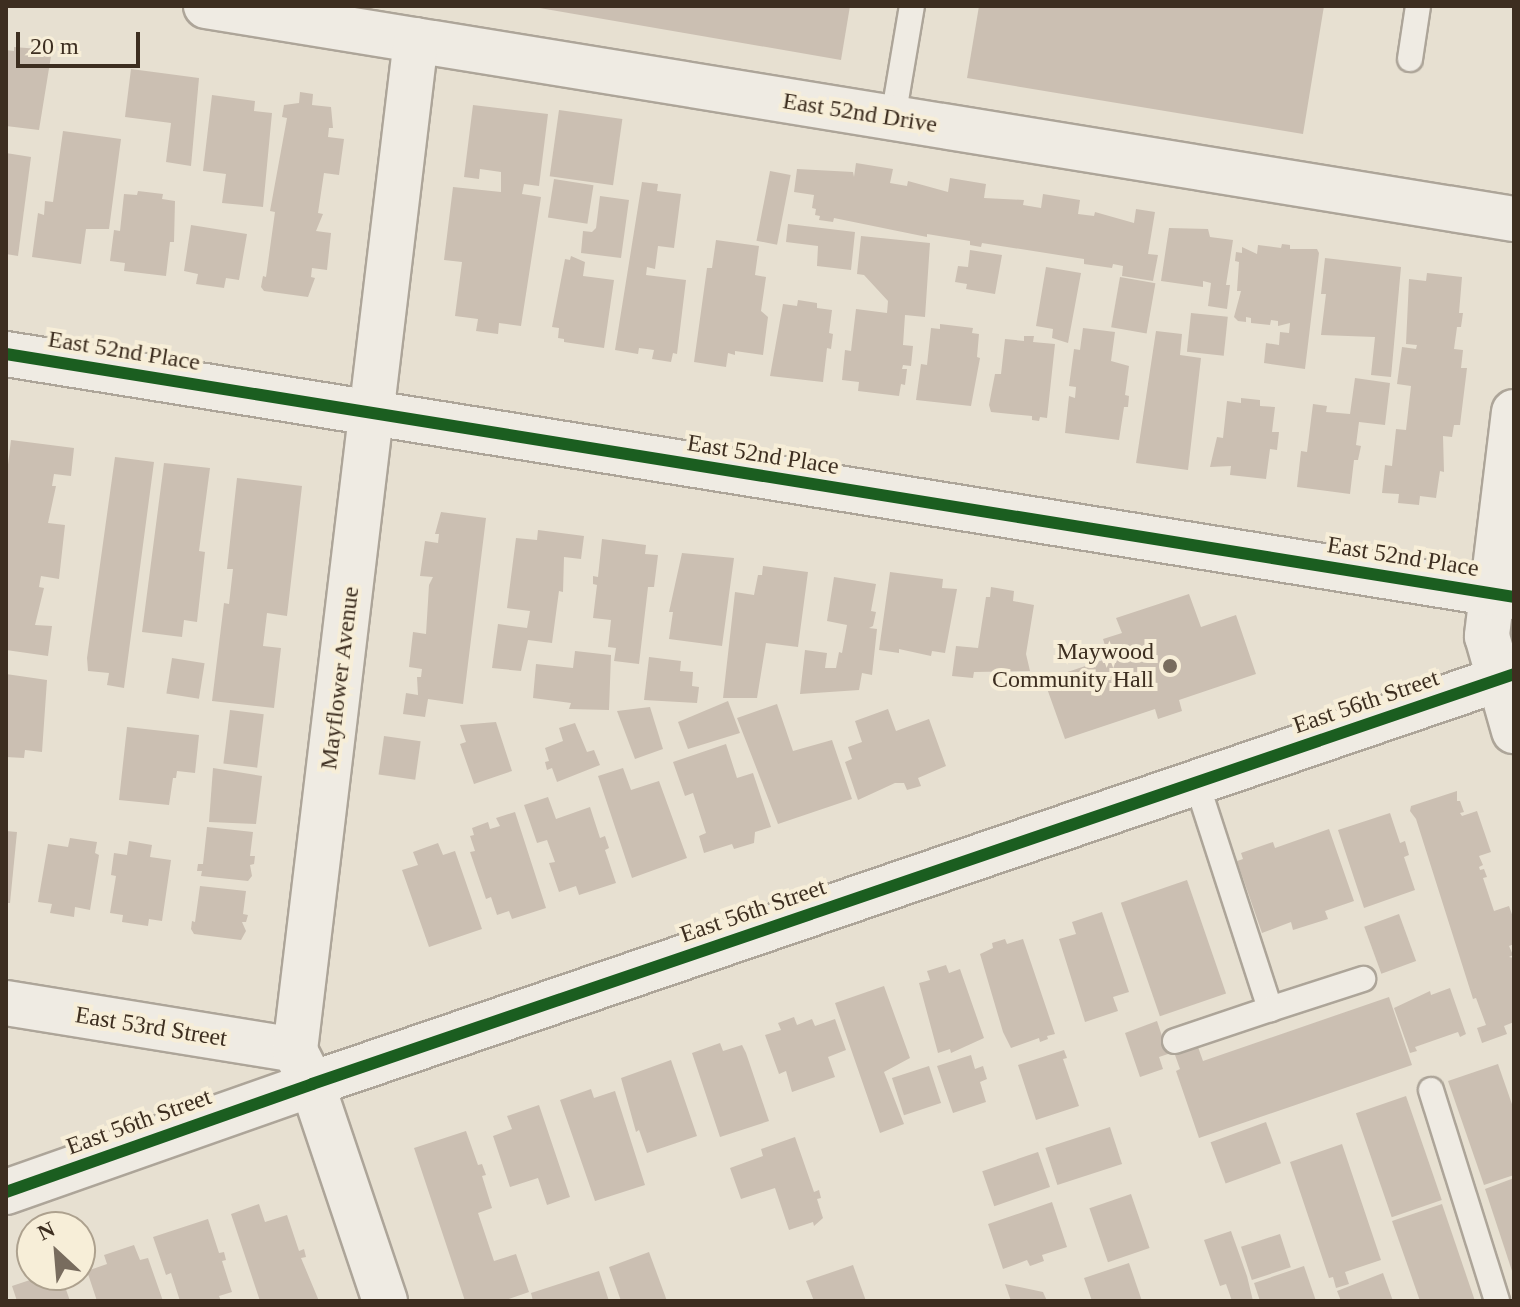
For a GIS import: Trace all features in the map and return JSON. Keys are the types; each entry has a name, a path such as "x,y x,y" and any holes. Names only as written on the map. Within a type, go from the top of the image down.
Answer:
{"street":[{"name":"East 52nd Drive","path":"206,6 352,18 416,40 1514,219"},
{"name":"Mayflower Avenue","path":"385,1301 303,1067 371,414 416,40"},
{"name":"East 52nd Place","path":"6,354 1502,595"},
{"path":"1514,412 1502,595 1487,636 1505,677 1514,731"},
{"name":"East 56th Street","path":"6,1192 303,1067 1197,784 1505,677"},
{"name":"East 53rd Street","path":"6,1003 303,1067"}],"lane":[{"path":"893,118 912,6"},
{"path":"1410,59 1418,6"},
{"path":"1197,784 1270,1009"},
{"path":"1175,1041 1363,979"},
{"path":"1431,1090 1497,1301"}],"building":[{"path":"528,6 850,6 841,60"},
{"path":"979,6 1324,6 1303,134 967,78"},
{"path":"14,47 52,50 39,130 6,126 6,50 14,51"},
{"path":"131,69 199,78 191,166 166,162 171,123 125,117"},
{"path":"300,92 313,94 312,105 331,107 333,128 329,128 328,137 344,139 339,175 324,173 318,213 323,214 316,231 331,233 327,270 312,268 311,277 315,278 308,297 264,291 261,287 263,276 266,277 275,212 270,211 287,118 282,117 284,105 299,103"},
{"path":"212,95 255,101 254,111 272,113 263,207 222,203 226,174 203,171"},
{"path":"473,105 548,114 539,186 524,184 522,194 541,197 521,326 499,323 498,334 476,331 478,319 455,316 462,262 444,260 453,187 501,192 501,172 480,169 479,179 464,177"},
{"path":"559,110 622,119 613,185 550,176"},
{"path":"63,131 121,139 109,229 86,229 81,264 32,257 38,213 44,215 45,201 53,202"},
{"path":"6,153 31,157 18,256 6,254"},
{"path":"856,163 893,169 890,183 907,186 908,181 948,192 950,178 986,184 984,198 1024,200 1023,205 1041,208 1043,194 1080,200 1078,214 1094,216 1095,212 1134,223 1136,209 1155,212 1148,254 1158,255 1153,281 1122,276 1123,266 1113,264 1112,268 1084,264 1084,259 982,243 981,247 970,245 970,241 927,234 927,237 834,218 833,222 819,220 820,216 815,215 816,209 812,208 814,195 794,192 797,169 853,172 854,177"},
{"path":"770,171 791,175 777,245 756,241"},
{"path":"554,179 594,185 587,224 548,218"},
{"path":"642,182 658,184 657,191 681,194 674,248 658,246 655,269 647,267 646,275 686,280 677,354 673,353 671,362 652,359 654,350 639,348 638,354 615,350"},
{"path":"138,191 163,194 162,199 175,201 174,242 170,242 166,276 124,271 125,263 110,261 114,230 120,231 124,194 137,195"},
{"path":"600,196 629,200 621,258 581,253 583,231 592,232 596,228"},
{"path":"788,224 855,232 851,270 817,266 818,246 786,242"},
{"path":"191,225 247,234 239,280 226,278 224,288 196,284 198,274 184,271"},
{"path":"1169,228 1208,229 1210,237 1233,240 1226,285 1230,285 1227,309 1208,306 1211,283 1203,281 1203,287 1161,281"},
{"path":"861,236 930,243 925,317 905,315 903,345 913,346 911,366 903,365 902,369 907,369 905,385 901,384 899,396 858,391 859,382 842,380 845,350 851,351 856,309 887,313 888,301 864,275 857,274"},
{"path":"716,240 759,246 755,275 766,277 761,311 768,317 763,355 728,353 726,367 694,362 707,268 712,268"},
{"path":"1282,244 1290,245 1290,249 1317,249 1319,253 1305,369 1264,363 1266,343 1279,345 1280,332 1289,333 1290,323 1278,326 1278,321 1271,320 1270,325 1251,323 1251,318 1246,317 1246,322 1238,321 1234,317 1241,291 1237,291 1239,262 1235,261 1236,252 1242,253 1242,247 1257,254 1258,245 1281,248"},
{"path":"970,250 1002,255 995,294 966,289 967,284 955,282 958,266 968,267"},
{"path":"571,256 585,262 583,276 614,280 604,348 564,342 564,339 558,338 559,328 552,327 565,259 570,260"},
{"path":"1325,258 1401,267 1391,377 1371,375 1375,337 1321,335 1326,294 1321,294"},
{"path":"1046,267 1081,273 1068,343 1052,338 1053,329 1036,326"},
{"path":"1427,273 1462,277 1459,313 1463,313 1461,327 1457,327 1454,349 1463,350 1461,368 1467,368 1460,425 1454,425 1452,437 1443,436 1444,472 1440,471 1436,498 1420,496 1419,505 1398,503 1399,494 1382,493 1385,465 1392,466 1396,429 1406,430 1411,386 1397,384 1402,347 1416,349 1417,345 1406,344 1409,279 1426,281"},
{"path":"1120,277 1155,283 1147,333 1111,327"},
{"path":"798,300 817,303 817,308 832,310 829,333 833,334 831,349 827,348 823,382 770,376 783,304 797,306"},
{"path":"1191,313 1228,317 1224,356 1187,352"},
{"path":"940,324 973,328 972,333 979,334 977,357 980,358 971,406 916,400 921,364 927,365 931,328 940,329"},
{"path":"1083,328 1115,332 1111,361 1129,366 1125,395 1129,396 1128,407 1124,407 1119,440 1065,433 1069,396 1075,398 1076,387 1069,386 1074,349 1080,350"},
{"path":"1156,331 1182,334 1180,355 1201,358 1188,470 1136,463"},
{"path":"1024,336 1034,336 1033,342 1055,344 1047,418 1040,417 1039,421 1032,420 1032,416 991,412 989,405 995,374 1001,374 1005,339 1024,341"},
{"path":"1355,378 1390,383 1385,425 1359,422 1356,445 1361,446 1358,460 1354,460 1350,494 1297,487 1301,451 1307,452 1313,404 1327,406 1326,412 1350,414"},
{"path":"1241,398 1260,400 1260,406 1275,407 1272,432 1279,432 1277,450 1270,449 1266,479 1230,475 1231,466 1210,467 1217,437 1223,438 1227,401 1241,403"},
{"path":"11,440 74,448 71,476 54,474 52,486 56,486 48,523 65,525 59,579 41,576 39,587 44,588 35,625 52,626 48,656 6,650 6,481"},
{"path":"115,457 154,462 124,688 107,685 109,673 88,671 87,658"},
{"path":"164,463 210,468 199,551 205,552 197,622 184,620 182,637 142,632"},
{"path":"237,478 302,486 287,616 267,613 263,646 281,648 274,708 212,701 224,603 229,604 233,569 227,569"},
{"path":"441,512 486,518 463,704 428,699 425,717 403,714 406,693 418,695 417,677 421,677 422,669 409,667 413,632 426,634 429,585 433,577 420,576 425,541 438,543 439,534 435,534"},
{"path":"538,530 584,536 581,559 564,557 563,592 559,591 552,643 528,640 521,671 492,668 498,624 527,628 530,611 507,608 516,538 537,540"},
{"path":"602,539 646,545 645,554 658,555 654,587 648,587 639,664 614,661 616,648 608,647 611,620 593,618 597,585 593,584 593,576 598,577"},
{"path":"682,553 734,558 722,646 669,639 673,612 669,612"},
{"path":"763,566 808,572 798,647 766,643 757,698 723,698 735,592 754,595"},
{"path":"890,572 943,579 942,588 957,589 945,653 932,651 931,656 899,649 899,653 879,650"},
{"path":"834,577 876,584 871,611 876,612 873,626 869,628 877,629 872,675 862,673 859,690 800,694 805,650 827,653 825,668 836,668 839,652 842,653 847,625 827,621"},
{"path":"991,587 1014,591 1013,601 1034,605 1026,654 1030,671 974,672 973,678 952,676 956,646 978,648 986,597 990,597"},
{"name":"Maywood Community Hall","path":"1189,594 1201,627 1236,615 1256,674 1179,700 1182,711 1158,719 1155,709 1065,739 1044,680 1109,658 1103,639 1122,633 1116,618"},
{"path":"575,651 611,655 609,710 569,709 571,703 533,698 536,664 573,668"},
{"path":"649,657 681,661 680,671 693,672 692,686 699,687 697,703 644,700"},
{"path":"172,658 205,663 199,699 166,694"},
{"path":"6,674 47,680 42,752 25,750 24,758 6,757"},
{"path":"728,701 740,733 688,749 678,722"},
{"path":"777,704 793,751 832,740 852,799 778,824 737,718"},
{"path":"650,707 663,749 635,759 617,711"},
{"path":"888,709 896,731 929,719 946,766 918,778 921,786 907,790 904,783 895,783 858,800 845,762 852,759 848,747 862,742 855,721"},
{"path":"230,710 264,714 257,768 223,764"},
{"path":"496,722 512,771 474,784 460,744 466,742 460,725"},
{"path":"575,723 587,752 594,750 600,765 557,782 552,768 547,770 545,762 549,761 545,748 563,741 559,728"},
{"path":"127,727 199,735 195,773 177,771 169,805 119,800"},
{"path":"384,736 421,741 415,780 379,775"},
{"path":"726,744 737,778 753,773 771,827 755,832 754,843 734,849 732,844 704,853 699,836 706,833 693,793 685,796 673,762"},
{"path":"213,768 262,776 256,824 209,822"},
{"path":"623,768 631,790 659,781 687,858 632,878 598,776"},
{"path":"1457,791 1457,801 1460,801 1464,812 1460,813 1462,816 1477,811 1491,852 1479,856 1483,865 1479,867 1480,870 1484,869 1487,877 1483,878 1494,911 1509,906 1514,920 1514,944 1509,946 1513,955 1509,957 1514,958 1514,1022 1504,1026 1507,1034 1482,1043 1477,1028 1486,1025 1476,998 1473,999 1416,819 1410,811 1411,806"},
{"path":"548,797 556,819 590,807 600,838 605,836 609,848 605,850 616,883 579,895 576,886 559,892 549,863 555,862 547,840 537,843 524,805"},
{"path":"515,812 546,908 512,919 509,911 497,915 491,897 486,899 470,852 475,851 470,836 474,835 472,828 488,822 490,829 500,826 496,818"},
{"path":"1390,813 1400,843 1405,841 1409,855 1404,857 1415,890 1364,908 1338,830"},
{"path":"207,827 253,832 250,856 255,856 254,864 250,865 252,876 248,881 201,876 202,871 197,871 198,864 203,864"},
{"path":"1329,829 1354,901 1325,911 1328,919 1293,930 1291,922 1262,933 1237,861 1243,859 1241,853 1273,842 1275,848"},
{"path":"6,831 17,832 10,903 6,903"},
{"path":"70,838 97,842 95,853 99,855 90,910 75,907 74,917 50,913 52,904 38,902 48,844 68,847"},
{"path":"129,841 152,845 150,857 171,860 162,921 149,919 148,926 122,922 123,915 110,913 116,876 111,875 114,853 127,855"},
{"path":"438,843 443,855 455,851 482,929 429,947 402,870 418,865 413,852"},
{"path":"1187,880 1226,993 1160,1016 1121,903"},
{"path":"200,886 246,891 243,914 248,915 246,922 242,922 246,931 241,940 194,934 192,921 195,922"},
{"path":"1102,912 1129,992 1113,997 1118,1011 1085,1022 1059,939 1076,934 1072,922"},
{"path":"1399,914 1416,961 1381,974 1364,927"},
{"path":"1005,939 1007,944 1023,939 1055,1034 1040,1042 1039,1038 1011,1048 1003,1032 980,954 993,948 992,943"},
{"path":"946,965 949,973 960,969 984,1038 951,1053 950,1049 938,1053 919,983 930,980 927,971"},
{"path":"884,986 910,1058 884,1072 904,1124 880,1133 835,1003"},
{"path":"1450,988 1466,1034 1460,1037 1458,1032 1415,1047 1417,1051 1410,1053 1394,1008 1430,991 1431,995"},
{"path":"1389,997 1412,1065 1199,1138 1176,1071 1180,1069 1175,1055 1198,1047 1203,1061"},
{"path":"794,1017 797,1025 812,1019 815,1026 835,1019 846,1050 828,1057 835,1077 792,1092 786,1071 779,1074 765,1035 781,1030 778,1023"},
{"path":"1157,1021 1168,1054 1159,1057 1163,1069 1140,1077 1125,1033"},
{"path":"720,1043 723,1051 742,1045 769,1121 720,1137 692,1053"},
{"path":"1064,1050 1067,1058 1063,1059 1079,1106 1036,1120 1018,1065"},
{"path":"971,1055 975,1069 983,1066 987,1079 980,1082 986,1102 953,1113 937,1066"},
{"path":"671,1060 697,1136 647,1153 639,1130 636,1132 621,1078"},
{"path":"1498,1064 1514,1110 1514,1175 1484,1185 1448,1081"},
{"path":"929,1066 941,1103 904,1115 892,1078"},
{"path":"591,1089 594,1098 615,1091 645,1185 595,1201 560,1100"},
{"path":"1406,1096 1442,1200 1392,1217 1356,1113"},
{"path":"539,1105 570,1197 547,1205 538,1178 510,1187 493,1136 512,1129 507,1116"},
{"path":"1266,1122 1281,1163 1226,1184 1211,1142"},
{"path":"1110,1127 1122,1164 1057,1185 1045,1148"},
{"path":"466,1131 478,1165 482,1164 486,1175 482,1176 492,1208 478,1213 494,1261 516,1254 529,1292 503,1301 465,1301 414,1148"},
{"path":"795,1137 814,1192 819,1190 821,1198 817,1199 823,1218 814,1226 813,1222 789,1230 775,1188 741,1199 730,1168 763,1156 761,1149"},
{"path":"1342,1144 1381,1260 1345,1272 1349,1284 1336,1288 1333,1277 1329,1278 1290,1162"},
{"path":"1038,1152 1050,1187 994,1206 982,1171"},
{"path":"1514,1178 1514,1273 1513,1274 1485,1189"},
{"path":"1131,1194 1150,1248 1108,1262 1089,1208"},
{"path":"1052,1202 1067,1247 1042,1255 1044,1261 1030,1266 1027,1260 1003,1269 988,1224"},
{"path":"259,1204 265,1222 287,1215 299,1251 304,1249 306,1257 301,1258 319,1301 260,1301 231,1214"},
{"path":"1442,1204 1475,1301 1420,1301 1392,1221"},
{"path":"208,1219 219,1253 224,1252 226,1260 222,1261 232,1292 219,1296 221,1301 180,1301 171,1273 166,1275 153,1237"},
{"path":"1231,1231 1253,1301 1232,1301 1226,1284 1220,1286 1204,1240"},
{"path":"1280,1234 1291,1267 1252,1280 1241,1247"},
{"path":"134,1245 140,1260 148,1258 163,1301 97,1301 94,1291 96,1268 107,1264 104,1255"},
{"path":"649,1252 667,1301 621,1301 609,1267"},
{"path":"1129,1263 1142,1301 1092,1301 1084,1278"},
{"path":"853,1265 866,1301 814,1301 806,1281"},
{"path":"1304,1266 1316,1301 1260,1301 1254,1283"},
{"path":"599,1271 609,1301 533,1301 531,1293"},
{"path":"1383,1273 1393,1301 1341,1301 1337,1291"},
{"path":"1005,1284 1043,1292 1047,1301 1011,1301"},
{"path":"16,1285 16,1291 67,1291 70,1301 17,1301 12,1286"}],"cycle path":[{"path":"6,354 1514,597"},
{"path":"6,1192 312,1084 1514,674"}],"place":[{"name":"Maywood Community Hall","path":"1170,666"}]}
